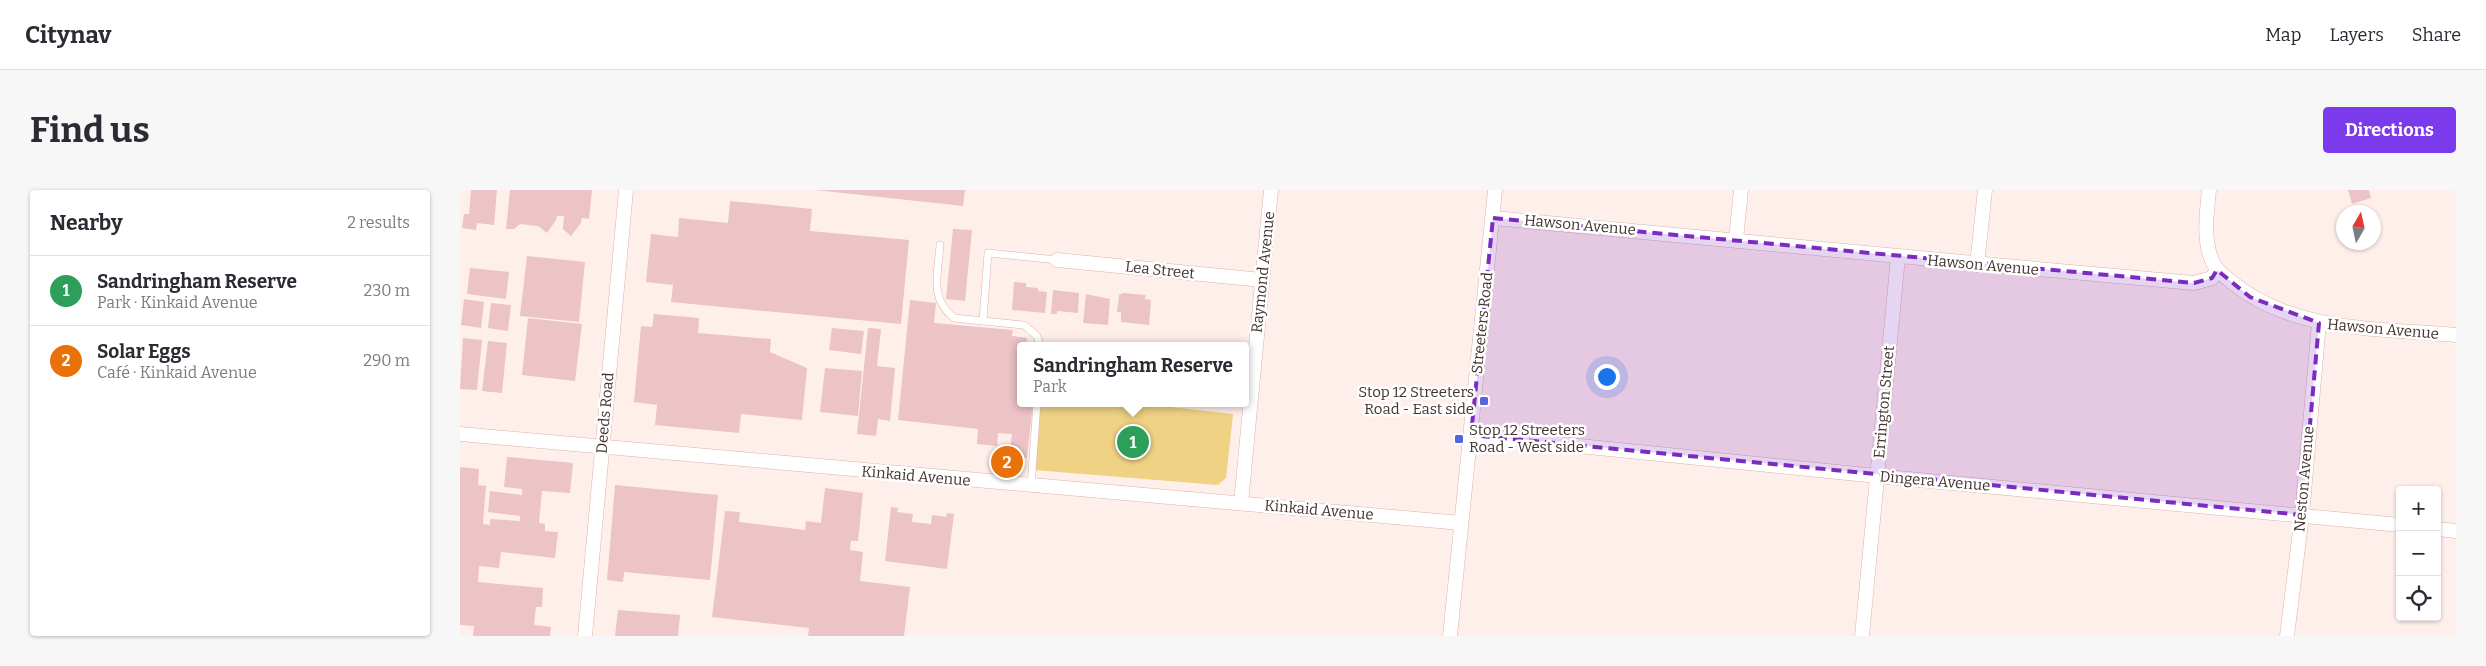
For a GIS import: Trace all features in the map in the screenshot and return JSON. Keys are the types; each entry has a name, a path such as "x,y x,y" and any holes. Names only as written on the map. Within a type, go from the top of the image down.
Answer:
{"street":[{"name":"Deeds Road","path":"585,636 626,190"},
{"name":"Raymond Avenue","path":"1241,503 1271,190"},
{"name":"Streeters Road","path":"1450,636 1495,190"},
{"path":"1736,239 1741,190"},
{"path":"1977,265 1985,190"},
{"path":"2209,190 2206,232 2210,258 2217,270"},
{"name":"Hawson Avenue","path":"1493,218 1736,239 1977,265 2194,283 2212,278 2217,270 2250,297 2274,308 2318,322 2456,335"},
{"name":"Errington Street","path":"1862,636 1898,257"},
{"name":"Lea Street","path":"1057,260 1262,280"},
{"name":"Neston Avenue","path":"2287,636 2302,515 2318,322"},
{"name":"Kinkaid Avenue","path":"460,434 1461,523"},
{"name":"Dingera Avenue","path":"1471,435 1877,476 2396,525"},
{"path":"2441,529 2456,531"}],"lane":[{"path":"940,245 936,295 942,306 954,318 1024,325 1036,336 1038,342"},
{"path":"983,320 988,253 1057,260"},
{"path":"1031,486 1037,407"}],"highlighted area":[{"path":"1493,218 2194,283 2212,278 2217,270 2250,297 2319,323 2302,515 1471,435"}],"shaded area":[{"path":"1041,407 1171,407 1233,414 1226,478 1218,485 1034,470"}],"building":[{"path":"471,190 497,190 494,225 477,223 476,230 462,228 464,214 469,214"},
{"path":"510,190 592,190 589,219 582,218 581,223 571,236 563,229 564,216 557,216 547,233 538,226 520,224 514,229 506,229"},
{"path":"815,190 965,190 963,206"},
{"path":"2348,190 2369,190 2371,198 2352,204"},
{"path":"730,201 812,209 810,231 909,240 901,324 671,302 673,285 646,282 651,234 678,237 679,218 728,223"},
{"path":"953,229 972,230 965,301 946,299"},
{"path":"527,256 585,262 579,322 520,316"},
{"path":"470,268 509,272 506,299 467,294"},
{"path":"1014,282 1026,283 1026,287 1038,288 1038,291 1047,292 1045,313 1012,310"},
{"path":"1053,290 1079,293 1078,313 1057,311 1057,314 1051,314"},
{"path":"1123,293 1146,295 1145,299 1151,300 1149,325 1121,322 1121,312 1117,312 1119,295"},
{"path":"1086,294 1110,299 1108,325 1083,323"},
{"path":"464,299 484,302 481,328 461,325"},
{"path":"910,300 936,303 934,323 1013,330 1012,336 1027,338 1026,342 1017,342 1017,407 1033,407 1027,458 1009,456 1012,434 998,433 997,446 977,444 978,429 898,420"},
{"path":"491,303 511,305 508,331 488,328"},
{"path":"654,314 699,318 698,333 771,339 770,352 807,368 802,420 741,414 739,433 655,425 657,405 634,402 641,326 652,327"},
{"path":"528,318 582,324 575,381 522,375"},
{"path":"832,328 864,331 861,354 829,350"},
{"path":"868,328 881,329 877,366 895,368 890,421 878,419 876,436 857,434"},
{"path":"463,338 482,340 477,390 460,389"},
{"path":"488,341 507,343 502,393 482,391"},
{"path":"825,368 862,371 858,416 820,412"},
{"path":"507,457 573,463 570,493 542,491 539,523 545,524 545,531 558,532 555,558 501,552 499,568 479,566 478,582 543,588 542,607 536,607 534,625 551,627 550,636 473,636 474,626 460,625 460,467 479,469 478,485 486,486 483,524 490,525 490,519 520,521 520,516 488,512 490,491 522,495 522,489 504,487"},
{"path":"615,485 718,495 710,580 624,572 623,582 607,580"},
{"path":"825,488 863,493 858,541 851,541 850,550 863,552 860,581 910,587 904,636 808,636 809,628 712,617 725,511 740,512 739,522 805,530 806,521 821,523"},
{"path":"891,507 898,508 897,512 913,514 912,522 931,524 932,515 946,517 947,513 954,514 947,569 885,561"},
{"path":"618,610 680,615 678,636 615,636"}],"place":[{"name":"Stop 12 Streeters Road - East side","path":"1484,401"},
{"name":"Stop 12 Streeters Road - West side","path":"1459,439"},
{"name":"Sandringham Reserve","path":"1133,442"},
{"name":"Solar Eggs","path":"1007,462"}]}
